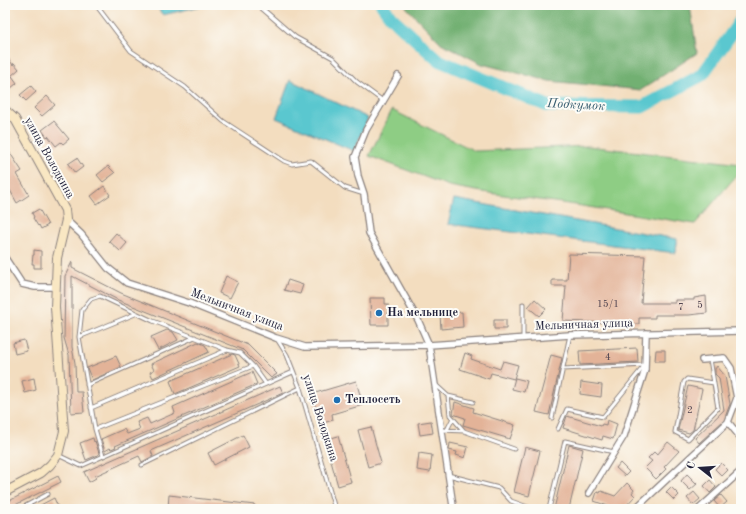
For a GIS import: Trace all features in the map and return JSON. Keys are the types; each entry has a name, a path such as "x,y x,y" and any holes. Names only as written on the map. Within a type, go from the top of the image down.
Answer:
{"street":[{"path":"398,76 366,130 355,158 358,176 364,194 369,234 418,320 429,344 444,430 448,475 453,506 452,509"},
{"name":"улица Володкина","path":"5,110 15,119 65,210 66,220"},
{"path":"5,492 41,473 58,455 64,432 55,307 57,258 66,220"},
{"name":"Мельничная улица","path":"66,220 81,234 108,268 127,283 189,303 276,338 304,347 429,344 570,335 741,331"},
{"path":"5,258 22,284 35,287 56,287"},
{"path":"588,493 624,436 645,370 646,333"},
{"path":"635,509 728,422 737,398 731,368 724,358 702,360"},
{"path":"728,422 741,438"},
{"path":"699,509 741,470"}],"lane":[{"path":"96,5 131,51 185,87 223,121 284,160 292,164 311,161 345,188 364,194"},
{"path":"258,5 295,38 333,58 357,82 384,101"},
{"path":"103,456 95,429 79,337 82,310 91,299 100,296 195,338 227,350 240,353 253,366 266,384"},
{"path":"523,304 523,338"},
{"path":"79,337 135,314"},
{"path":"552,418 570,335"},
{"path":"87,385 195,338"},
{"name":"улица Володкина","path":"276,338 287,355 292,372 300,388 335,509"},
{"path":"91,408 227,350"},
{"path":"710,359 714,383 718,408 688,439 675,432 684,382 687,379 714,383"},
{"path":"563,369 645,365"},
{"path":"558,430 567,409 603,417 645,365"},
{"path":"95,429 253,366"},
{"path":"58,455 81,466 292,372"},
{"path":"436,385 448,396 473,402"},
{"path":"142,465 300,388"},
{"path":"448,396 450,415 464,431"},
{"path":"444,430 453,418"},
{"path":"444,430 464,431 514,449"},
{"path":"549,509 565,441 614,452"},
{"path":"448,475 499,488 512,501 533,509"},
{"path":"20,509 48,494"}],"green space":[{"path":"404,5 690,5 697,53 641,90 549,81 482,64 441,43"},
{"path":"392,110 475,151 588,146 741,164 741,170 695,224 482,192 449,186 369,156"}],"water":[{"path":"155,5 205,5 163,15"},
{"path":"290,80 368,118 354,151 276,118"},
{"path":"454,199 677,239 676,253 448,224"}],"building":[{"path":"5,54 13,65 14,63 19,69 11,76 5,69"},
{"path":"12,76 17,83 10,89 5,82"},
{"path":"31,86 36,92 26,101 20,95"},
{"path":"47,96 55,105 42,116 34,108"},
{"path":"54,121 69,139 63,144 61,142 56,146 42,130"},
{"path":"10,153 22,171 17,174 29,195 17,203 5,181 5,174 9,169 5,164 5,156"},
{"path":"77,158 83,167 75,173 68,164"},
{"path":"108,166 115,173 103,182 97,175"},
{"path":"104,186 110,195 97,204 91,196"},
{"path":"39,209 48,225 41,229 33,218 32,213"},
{"path":"116,233 127,243 120,251 109,241"},
{"path":"34,250 41,251 41,268 34,268 34,264 32,264"},
{"path":"569,254 645,256 641,303 675,303 675,300 694,300 694,298 706,296 707,313 689,315 655,315 655,318 639,318 639,324 563,321 566,286 552,286 552,280 567,280"},
{"path":"72,262 72,268 121,293 248,345 277,374 271,378 243,350 118,300 72,276 72,347 75,363 76,392 82,392 84,412 71,413 69,355 64,338 65,276"},
{"path":"226,276 238,282 230,298 219,293"},
{"path":"288,280 303,285 300,294 284,290"},
{"path":"370,298 385,298 385,304 388,304 388,325 371,325"},
{"path":"535,299 546,309 539,316 528,307"},
{"path":"462,312 463,327 441,329 440,314"},
{"path":"494,320 506,320 506,329 494,329"},
{"path":"167,330 173,332 178,340 158,350 151,337"},
{"path":"24,340 27,351 15,354 13,343"},
{"path":"198,342 205,345 209,352 153,378 150,372 154,370 151,364"},
{"path":"637,348 638,362 580,365 579,351"},
{"path":"656,350 665,350 665,361 655,361"},
{"path":"465,353 472,356 471,359 500,369 503,361 518,365 514,379 491,373 489,379 460,369"},
{"path":"232,354 235,355 240,366 175,394 170,381"},
{"path":"551,355 562,358 549,415 536,412"},
{"path":"116,356 121,367 92,380 87,368"},
{"path":"717,366 725,376 730,404 724,420 699,443 695,438 724,410 719,378 715,374 715,369"},
{"path":"252,372 257,384 105,451 101,439 124,429 127,434 140,429 137,422 147,418 150,424 175,413 173,407"},
{"path":"34,378 36,390 25,393 22,381"},
{"path":"515,378 527,381 524,392 512,389"},
{"name":"Теплосеть","path":"356,381 363,405 332,414 333,420 320,424 312,394"},
{"path":"581,382 602,385 601,397 580,394"},
{"path":"280,386 283,393 151,451 153,456 142,462 139,456 95,476 96,478 89,482 84,472"},
{"path":"688,386 702,389 693,430 689,433 678,430"},
{"path":"455,402 474,408 473,412 515,425 510,439 463,425 465,418 453,414"},
{"path":"567,416 601,426 602,424 606,425 607,420 617,424 613,439 603,436 602,440 563,428"},
{"path":"431,421 433,433 420,435 418,423"},
{"path":"371,427 381,463 368,467 358,430"},
{"path":"243,435 249,447 214,465 208,453"},
{"path":"338,436 351,482 338,486 325,440"},
{"path":"93,438 99,453 98,455 86,460 80,443"},
{"path":"668,442 679,451 664,467 666,469 656,479 645,468 652,461 648,458 654,452 657,455"},
{"path":"450,443 468,447 465,458 456,455 457,452 449,450"},
{"path":"569,445 583,449 569,509 554,509"},
{"path":"525,447 540,451 529,496 514,492"},
{"path":"419,453 432,455 430,472 417,470"},
{"path":"620,463 629,472 625,476 616,468"},
{"path":"721,463 728,470 722,476 715,469"},
{"path":"687,474 697,484 690,490 681,481"},
{"path":"58,476 61,482 5,509 5,503"},
{"path":"710,480 716,487 710,493 704,486"},
{"path":"627,483 634,490 632,493 635,496 623,509 606,509 608,506 594,501 597,492 600,493 601,491 615,496"},
{"path":"671,487 679,495 674,500 666,492"},
{"path":"694,492 700,499 693,505 687,498"},
{"path":"169,495 255,505 255,509 168,508"},
{"path":"721,495 727,502 720,508 714,501"},
{"path":"54,498 59,509 33,509"}],"waterway":[{"name":"Подкумок","path":"382,5 391,17 438,60 548,106 642,107 702,75 741,20"}],"place":[{"name":"На мельнице","path":"379,313"},
{"name":"Теплосеть","path":"337,400"}]}
